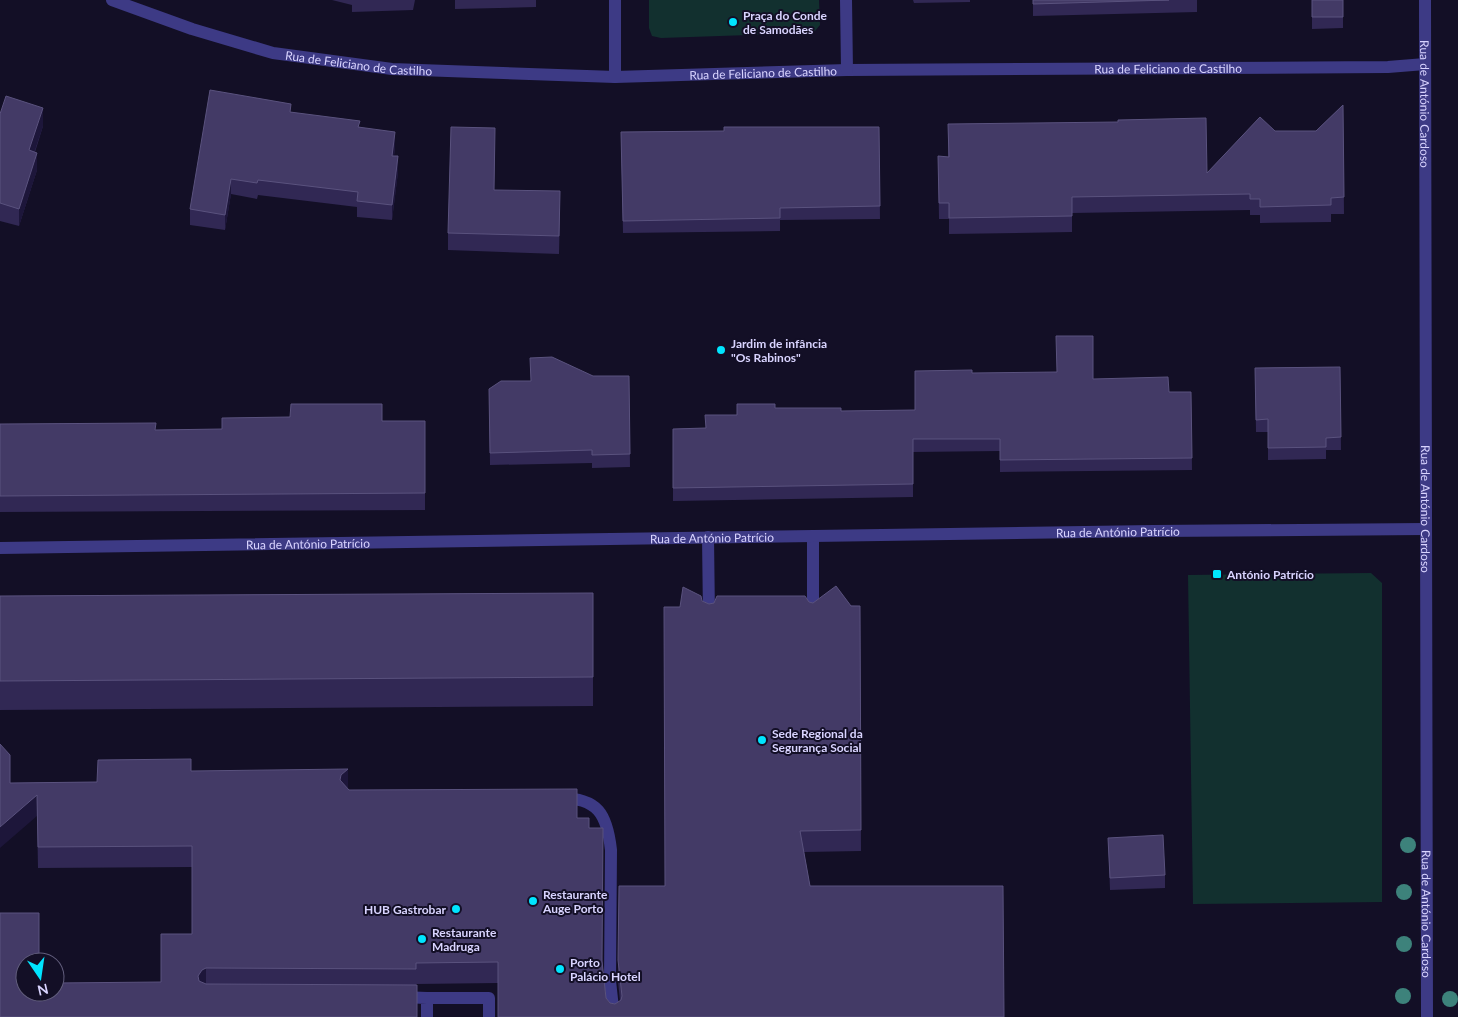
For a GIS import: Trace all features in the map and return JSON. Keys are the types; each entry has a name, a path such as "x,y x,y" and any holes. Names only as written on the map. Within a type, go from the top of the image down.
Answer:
{"street":[{"name":"Rua de Feliciano de Castilho","path":"112,0 192,29 272,53 392,69 615,77 847,70 1378,67 1425,64"},
{"path":"615,0 615,77"},
{"path":"846,0 847,70"},
{"name":"Rua de António Cardoso","path":"1425,0 1427,1017"},
{"name":"Rua de António Patrício","path":"0,548 708,537 1425,529"},
{"path":"813,536 813,616"},
{"path":"708,537 709,617"},
{"path":"547,798 577,798 592,803 603,816 609,832 611,850 606,922 614,1017"},
{"path":"389,997 489,998 489,1017"},
{"path":"427,998 427,1017"}],"green space":[{"path":"649,0 819,0 820,25 815,31 809,33 661,38 652,36 649,28"},
{"path":"1371,573 1382,583 1382,902 1193,904 1188,575"}],"building":[{"path":"1033,0 1169,0 1033,4"},
{"path":"1312,0 1343,0 1343,17 1312,17"},
{"path":"210,90 291,104 290,112 360,121 358,127 395,132 392,156 398,156 392,205 357,201 358,192 258,180 257,183 231,179 225,215 190,209"},
{"path":"6,96 43,108 29,150 37,153 19,209 0,203 0,114"},
{"path":"1343,105 1344,197 1331,198 1331,205 1260,207 1260,199 1250,199 1250,194 1072,197 1072,216 949,218 949,203 939,203 938,156 949,157 948,124 1118,122 1118,120 1206,118 1207,173 1260,117 1275,131 1316,131"},
{"path":"451,127 495,128 494,190 560,191 559,236 448,233"},
{"path":"724,127 879,127 880,206 780,208 780,218 623,221 621,132 724,131"},
{"path":"1056,336 1093,336 1093,379 1168,377 1169,392 1191,392 1192,458 1000,460 1000,439 913,439 913,484 673,488 673,429 706,428 705,415 737,415 737,404 775,404 775,408 841,408 841,411 915,410 915,371 972,370 972,373 1057,372"},
{"path":"552,357 593,376 629,376 630,454 592,455 592,450 490,453 489,389 501,381 531,381 530,358"},
{"path":"1340,367 1341,437 1326,438 1326,447 1268,448 1268,419 1256,420 1255,368"},
{"path":"291,404 382,404 382,421 425,421 425,493 0,496 0,424 156,423 155,430 222,429 222,418 290,417"},
{"path":"836,586 851,606 860,606 861,830 800,831 810,886 1003,886 1004,1017 498,1017 498,962 416,963 416,969 206,968 198,976 199,981 206,984 417,985 417,1017 0,1017 0,913 39,913 39,952 15,952 15,1002 65,1002 65,983 161,982 161,934 192,934 192,846 38,847 37,795 0,827 0,744 10,755 10,783 97,782 98,760 191,759 191,771 348,769 341,775 340,780 349,790 577,789 577,818 589,818 589,828 603,828 602,961 606,998 610,1003 615,1004 621,1000 622,996 618,960 619,886 665,886 664,607 680,607 683,587 701,596 702,601 709,604 714,603 717,596 805,596 809,602 813,603"},
{"path":"593,593 593,677 0,681 0,596"},
{"path":"1163,835 1165,875 1110,878 1108,838"}],"place":[{"name":"Praça do Conde de Samodães","path":"733,22"},
{"name":"Jardim de infância \"Os Rabinos\"","path":"721,350"},
{"name":"António Patrício","path":"1217,574"},
{"name":"Sede Regional da Segurança Social","path":"762,740"},
{"name":"Restaurante Auge Porto","path":"533,901"},
{"name":"HUB Gastrobar","path":"456,909"},
{"name":"Restaurante Madruga","path":"422,939"},
{"name":"Porto Palácio Hotel","path":"560,969"}]}
